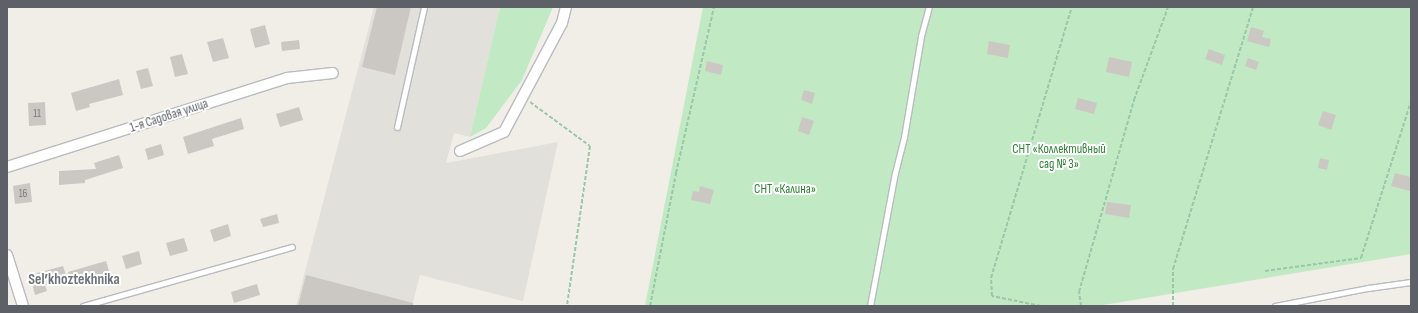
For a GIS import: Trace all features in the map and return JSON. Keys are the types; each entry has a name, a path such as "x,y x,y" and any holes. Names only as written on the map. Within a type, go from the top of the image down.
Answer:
{"street":[{"path":"460,152 504,132 562,23 566,7"},
{"name":"1-я Садовая улица","path":"7,168 287,78 333,73"},
{"path":"7,255 23,306"}],"lane":[{"path":"397,127 424,7"},
{"path":"870,306 895,173 904,137 921,36 929,7"},
{"path":"83,306 292,247"},
{"path":"1275,306 1411,282"}],"path":[{"path":"650,306 676,173 714,7"},
{"path":"1041,306 992,296 991,278 1072,7"},
{"path":"1080,306 1079,292 1134,100 1168,7"},
{"path":"1173,306 1173,269 1253,7"},
{"path":"523,97 590,146 567,306"},
{"path":"1265,271 1361,258 1411,101"}],"shaded area":[{"path":"374,7 500,7 470,137 454,133 446,163 558,142 523,301 420,275 412,306 296,306"}],"green space":[{"path":"500,7 553,7 522,80 486,128 470,137"},
{"name":"СНТ «Коллективный сад № 3»","path":"703,7 1411,7 1411,254 1097,306 645,306"}],"building":[{"path":"377,7 411,7 395,75 362,67"},
{"path":"265,25 270,44 255,48 250,29"},
{"path":"1251,27 1264,31 1262,37 1271,39 1269,47 1247,41"},
{"path":"223,38 229,58 213,62 207,42"},
{"path":"299,40 300,49 282,51 281,42"},
{"path":"989,41 1010,45 1008,58 987,54"},
{"path":"1209,49 1225,55 1222,65 1205,59"},
{"path":"182,54 188,74 175,77 170,57"},
{"path":"1109,57 1132,62 1129,77 1106,72"},
{"path":"1248,58 1259,62 1256,70 1245,66"},
{"path":"707,61 723,65 721,75 705,71"},
{"path":"148,68 153,86 141,89 136,71"},
{"path":"119,79 123,95 89,104 90,107 76,111 71,93"},
{"path":"804,90 815,93 812,104 801,100"},
{"path":"1078,98 1097,103 1094,114 1075,109"},
{"path":"45,102 46,125 29,126 28,103"},
{"path":"299,107 303,120 280,127 276,114"},
{"path":"1323,111 1336,115 1331,130 1318,125"},
{"path":"802,117 814,121 809,135 798,131"},
{"path":"241,118 244,129 212,139 214,146 188,154 183,137"},
{"path":"161,144 164,155 148,160 145,149"},
{"path":"119,155 123,168 85,180 85,183 59,185 59,171 96,169 94,163"},
{"path":"1320,158 1329,160 1327,170 1318,168"},
{"path":"1395,173 1411,177 1410,191 1391,186"},
{"path":"30,183 32,202 15,204 13,186"},
{"path":"700,186 714,190 710,204 691,200 693,191 699,192"},
{"path":"1107,202 1131,205 1129,218 1105,214"},
{"path":"277,214 279,223 263,227 260,219"},
{"path":"228,224 231,236 214,242 210,230"},
{"path":"184,238 188,251 170,256 166,243"},
{"path":"139,251 142,264 126,269 122,256"},
{"path":"106,261 110,274 72,286 68,272"},
{"path":"63,266 67,278 45,285 47,291 35,295 30,275"},
{"path":"306,275 413,303 413,306 298,306"},
{"path":"257,284 260,295 234,303 231,292"}],"district":[{"name":"Sel’khoztekhnika","path":"74,280"}],"park label":[{"name":"СНТ «Калина»","path":"785,189"}]}
